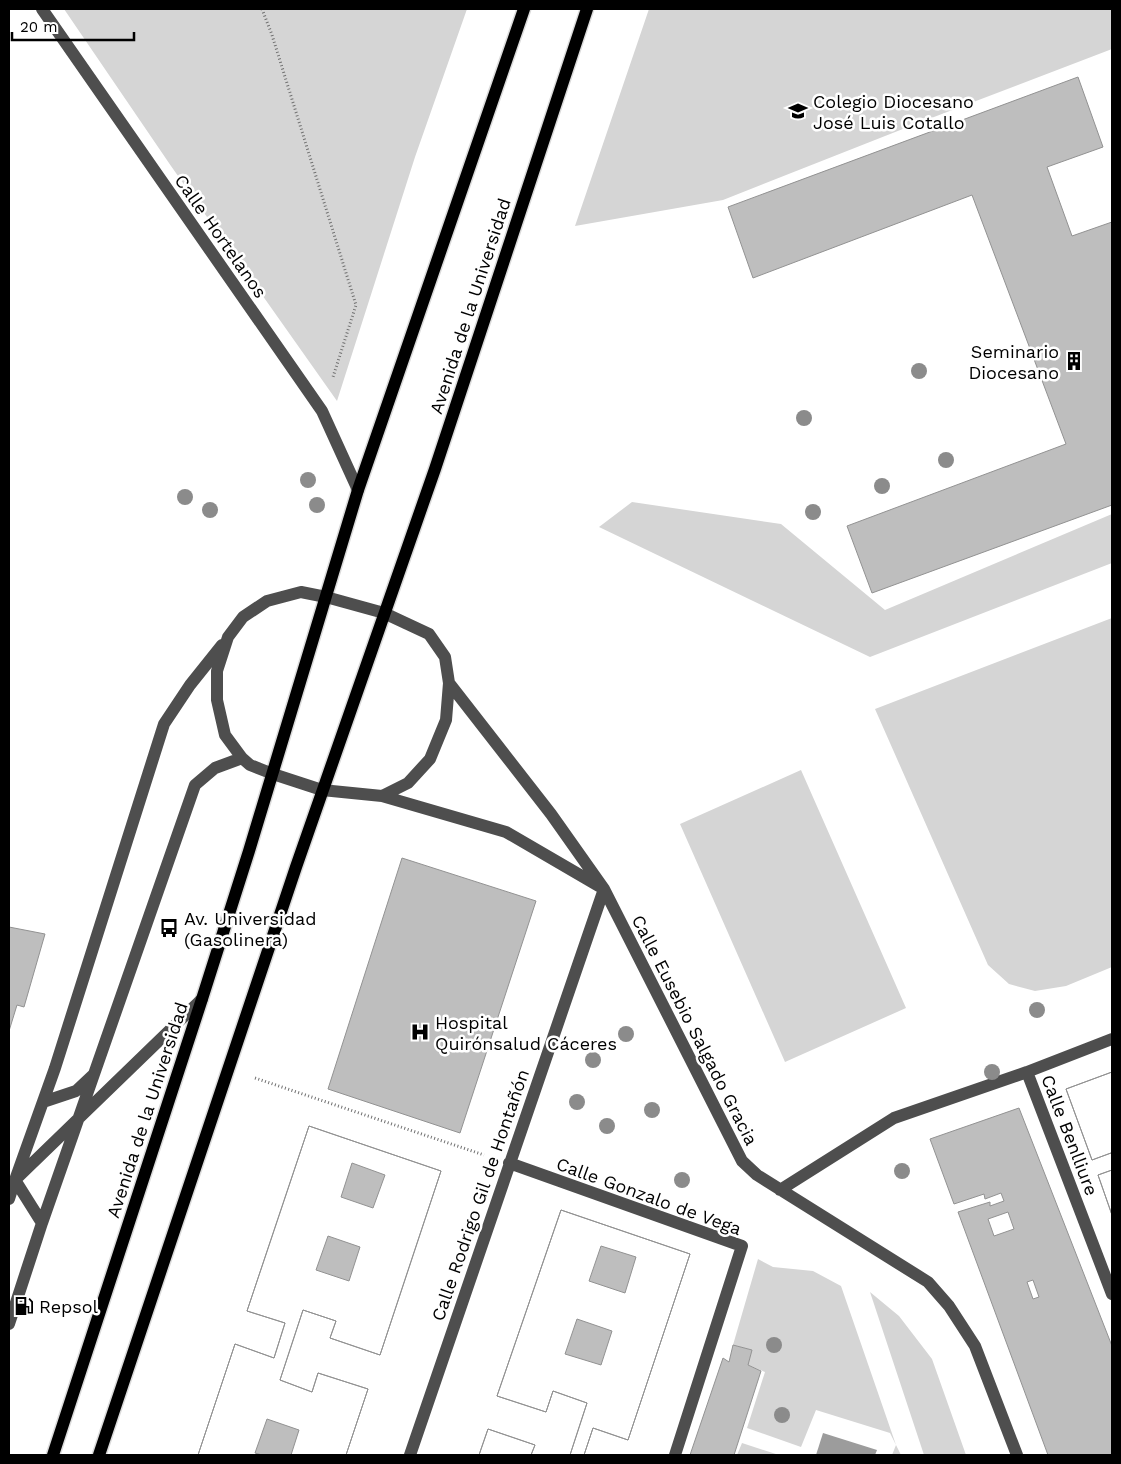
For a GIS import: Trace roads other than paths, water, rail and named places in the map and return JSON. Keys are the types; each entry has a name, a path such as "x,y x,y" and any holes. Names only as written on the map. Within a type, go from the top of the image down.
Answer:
{"main road":[{"name":"Avenida de la Universidad","path":"53,1455 202,999 273,774 358,490 524,9"},
{"name":"Avenida de la Universidad","path":"99,1455 322,790 435,468 587,9"}],"street":[{"name":"Calle Hortelanos","path":"42,9 322,411 358,490"},
{"path":"9,1199 43,1102 164,724 190,685 243,617 267,601 302,592 384,612"},
{"name":"Calle Eusebio Salgado Gracia","path":"384,612 429,634 445,657 449,683 551,814 604,889 742,1161 756,1175 928,1282 949,1306 975,1346 1017,1455"},
{"path":"228,637 217,671 217,700 225,734 242,758 250,765 322,790 382,796 506,832 604,889"},
{"path":"382,796 408,783 430,760 446,720 449,683"},
{"path":"9,1324 42,1223 195,785 215,768 242,758"},
{"name":"Calle Rodrigo Gil de Hontañón","path":"410,1455 604,889"},
{"path":"15,1180 202,999"},
{"path":"780,1190 894,1118 1027,1072 1112,1039"},
{"name":"Calle Benlliure","path":"1027,1072 1108,1272 1112,1294"},
{"path":"43,1102 76,1091 94,1074"},
{"name":"Calle Gonzalo de Vega","path":"509,1164 742,1246 675,1455"},
{"path":"15,1180 42,1223"}],"place":[{"name":"Colegio Diocesano José Luis Cotallo","path":"798,111"},
{"name":"Seminario Diocesano","path":"1074,361"},
{"name":"Av. Universidad (Gasolinera)","path":"169,928"},
{"name":"Hospital Quirónsalud Cáceres","path":"420,1032"},
{"name":"Repsol","path":"24,1306"}]}
